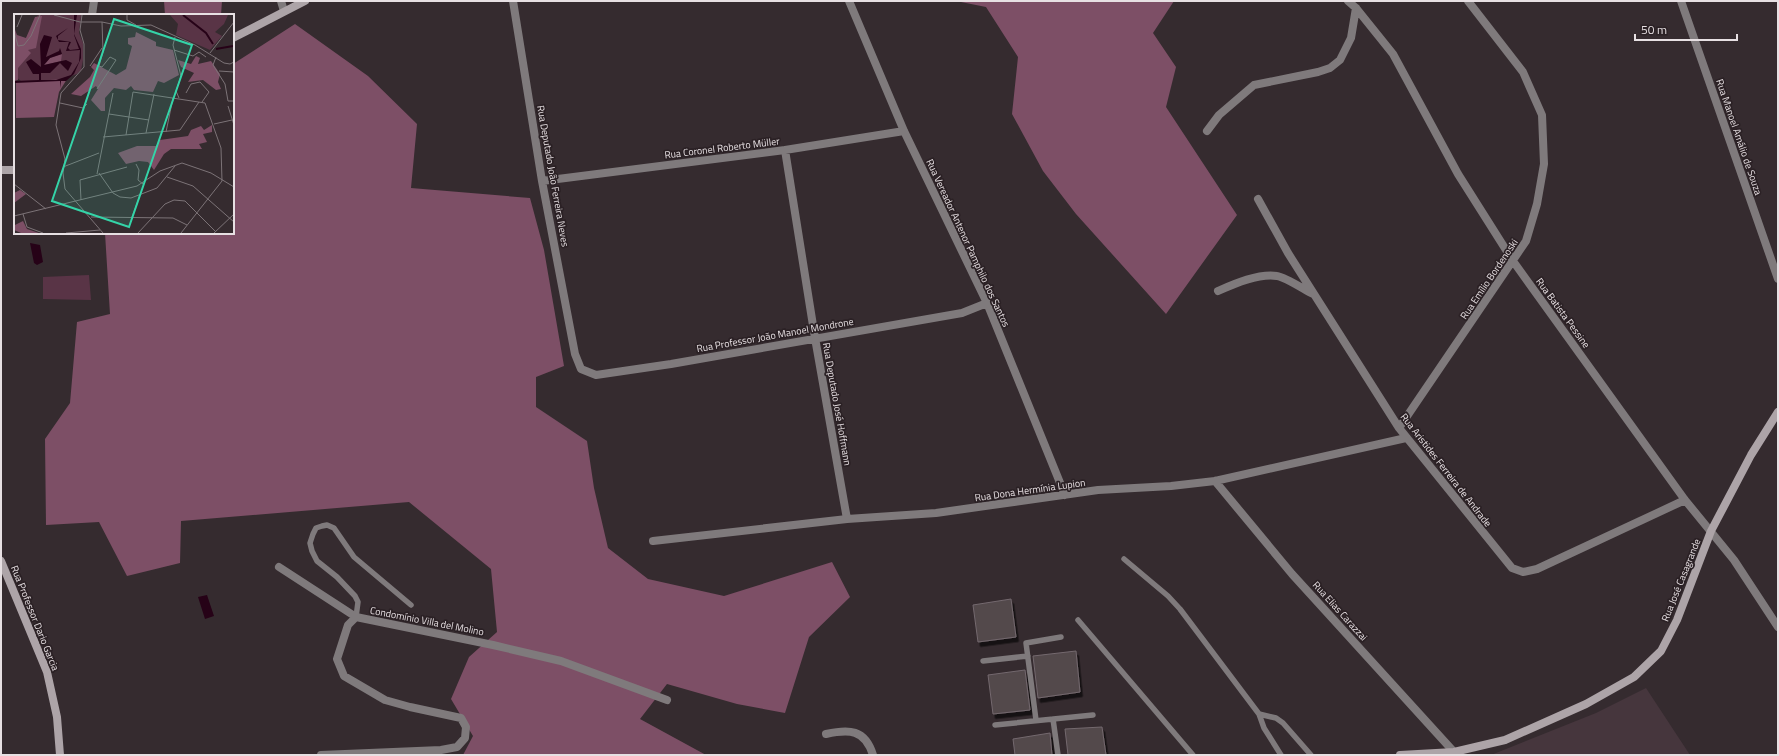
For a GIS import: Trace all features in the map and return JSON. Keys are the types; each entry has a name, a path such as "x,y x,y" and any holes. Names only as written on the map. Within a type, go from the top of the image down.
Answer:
{"street":[{"path":"92,14 94,1"},
{"path":"281,1 284,11"},
{"path":"234,37 305,1"},
{"path":"513,1 518,1"},
{"name":"Rua Deputado João Ferreira Neves","path":"513,1 542,181 575,354"},
{"name":"Rua Vereador Antenor Pamphilo dos Santos","path":"849,1 904,130 987,303 1065,495"},
{"name":"Rua Batista Pessine","path":"1348,1 1356,8 1393,54 1458,174 1513,261 1685,500 1734,560 1778,627"},
{"name":"Rua Emílio Bordenoski","path":"1399,428 1526,241 1537,204 1544,164 1542,114 1523,72 1468,1"},
{"name":"Rua Manoel Amálio de Souza","path":"1681,1 1778,279"},
{"path":"1207,131 1219,115 1254,84 1318,72 1330,68 1340,60 1351,38 1356,8"},
{"name":"Rua Coronel Roberto Müller","path":"542,181 785,150 904,130"},
{"name":"Rua Deputado José Hoffmann","path":"785,150 815,338 847,519"},
{"path":"1,170 14,170"},
{"name":"Rua Aristides Ferreira de Andrade","path":"1258,199 1288,253 1399,428 1512,568 1523,572 1537,568 1685,500"},
{"path":"1218,291 1242,281 1260,277 1278,276 1314,295"},
{"name":"Rua Professor João Manoel Mondrone","path":"575,354 581,369 596,375 671,364 962,313 987,303"},
{"name":"Rua José Casagrande","path":"1400,755 1454,752 1505,740 1586,704 1634,677 1661,651 1677,620 1711,531 1751,455 1778,412"},
{"name":"Rua Dona Hermínia Lupion","path":"653,541 847,519 936,513 1098,490 1171,486 1215,481 1406,438"},
{"name":"Rua Elias Carazzai","path":"1215,481 1292,574 1454,752"},
{"name":"Rua Professor Dario Garcia","path":"1,561 47,672 57,717 60,755"},
{"name":"Condomínio Villa del Molino","path":"279,567 356,617 561,660 667,700"},
{"name":"Condomínio Villa del Molino","path":"321,755 441,750 457,747 465,738 466,727 461,718 385,700 344,676 337,659 348,624 356,617"},
{"path":"826,734 843,730 856,732 871,747 873,755"}],"lane":[{"path":"356,617 358,602 355,596 337,577 317,561 312,551 310,543 316,528 327,525 334,528 354,557 411,605"},
{"path":"1124,559 1168,596 1180,609 1259,714 1264,728 1281,755"},
{"path":"1078,620 1192,755"},
{"path":"1036,720 1026,643 1061,637"},
{"path":"983,661 1028,656"},
{"path":"1259,714 1276,718 1283,723 1311,755"},
{"path":"995,725 1093,715"},
{"path":"1053,719 1058,755"}],"shaded area":[{"path":"164,1 222,1 221,14 165,14"},
{"path":"956,1 1174,1 1153,33 1176,67 1166,107 1237,215 1166,314 1076,214 1043,171 1012,114 1018,57 986,7"},
{"path":"295,24 368,76 417,124 411,188 530,198 544,250 564,366 536,377 536,407 587,441 594,488 608,548 648,579 724,596 832,562 850,597 809,637 785,713 737,704 667,684 640,719 706,755 463,755 473,736 451,699 469,657 497,632 491,569 409,502 181,521 180,563 127,576 99,522 46,525 45,439 70,403 77,322 110,314 105,234 234,234 234,63"},
{"path":"30,243 40,245 43,262 37,265 34,263"},
{"path":"89,275 91,300 43,299 43,277"},
{"path":"207,595 214,616 205,619 198,597"},
{"path":"1646,688 1690,755 1491,755 1596,713"}],"building":[{"path":"1011,599 1016,637 978,642 973,605"},
{"path":"1076,651 1080,692 1038,698 1033,656"},
{"path":"1025,670 1030,710 993,714 988,675"},
{"path":"1102,727 1106,755 1068,755 1065,729"},
{"path":"1050,733 1052,755 1015,755 1013,739"}]}
